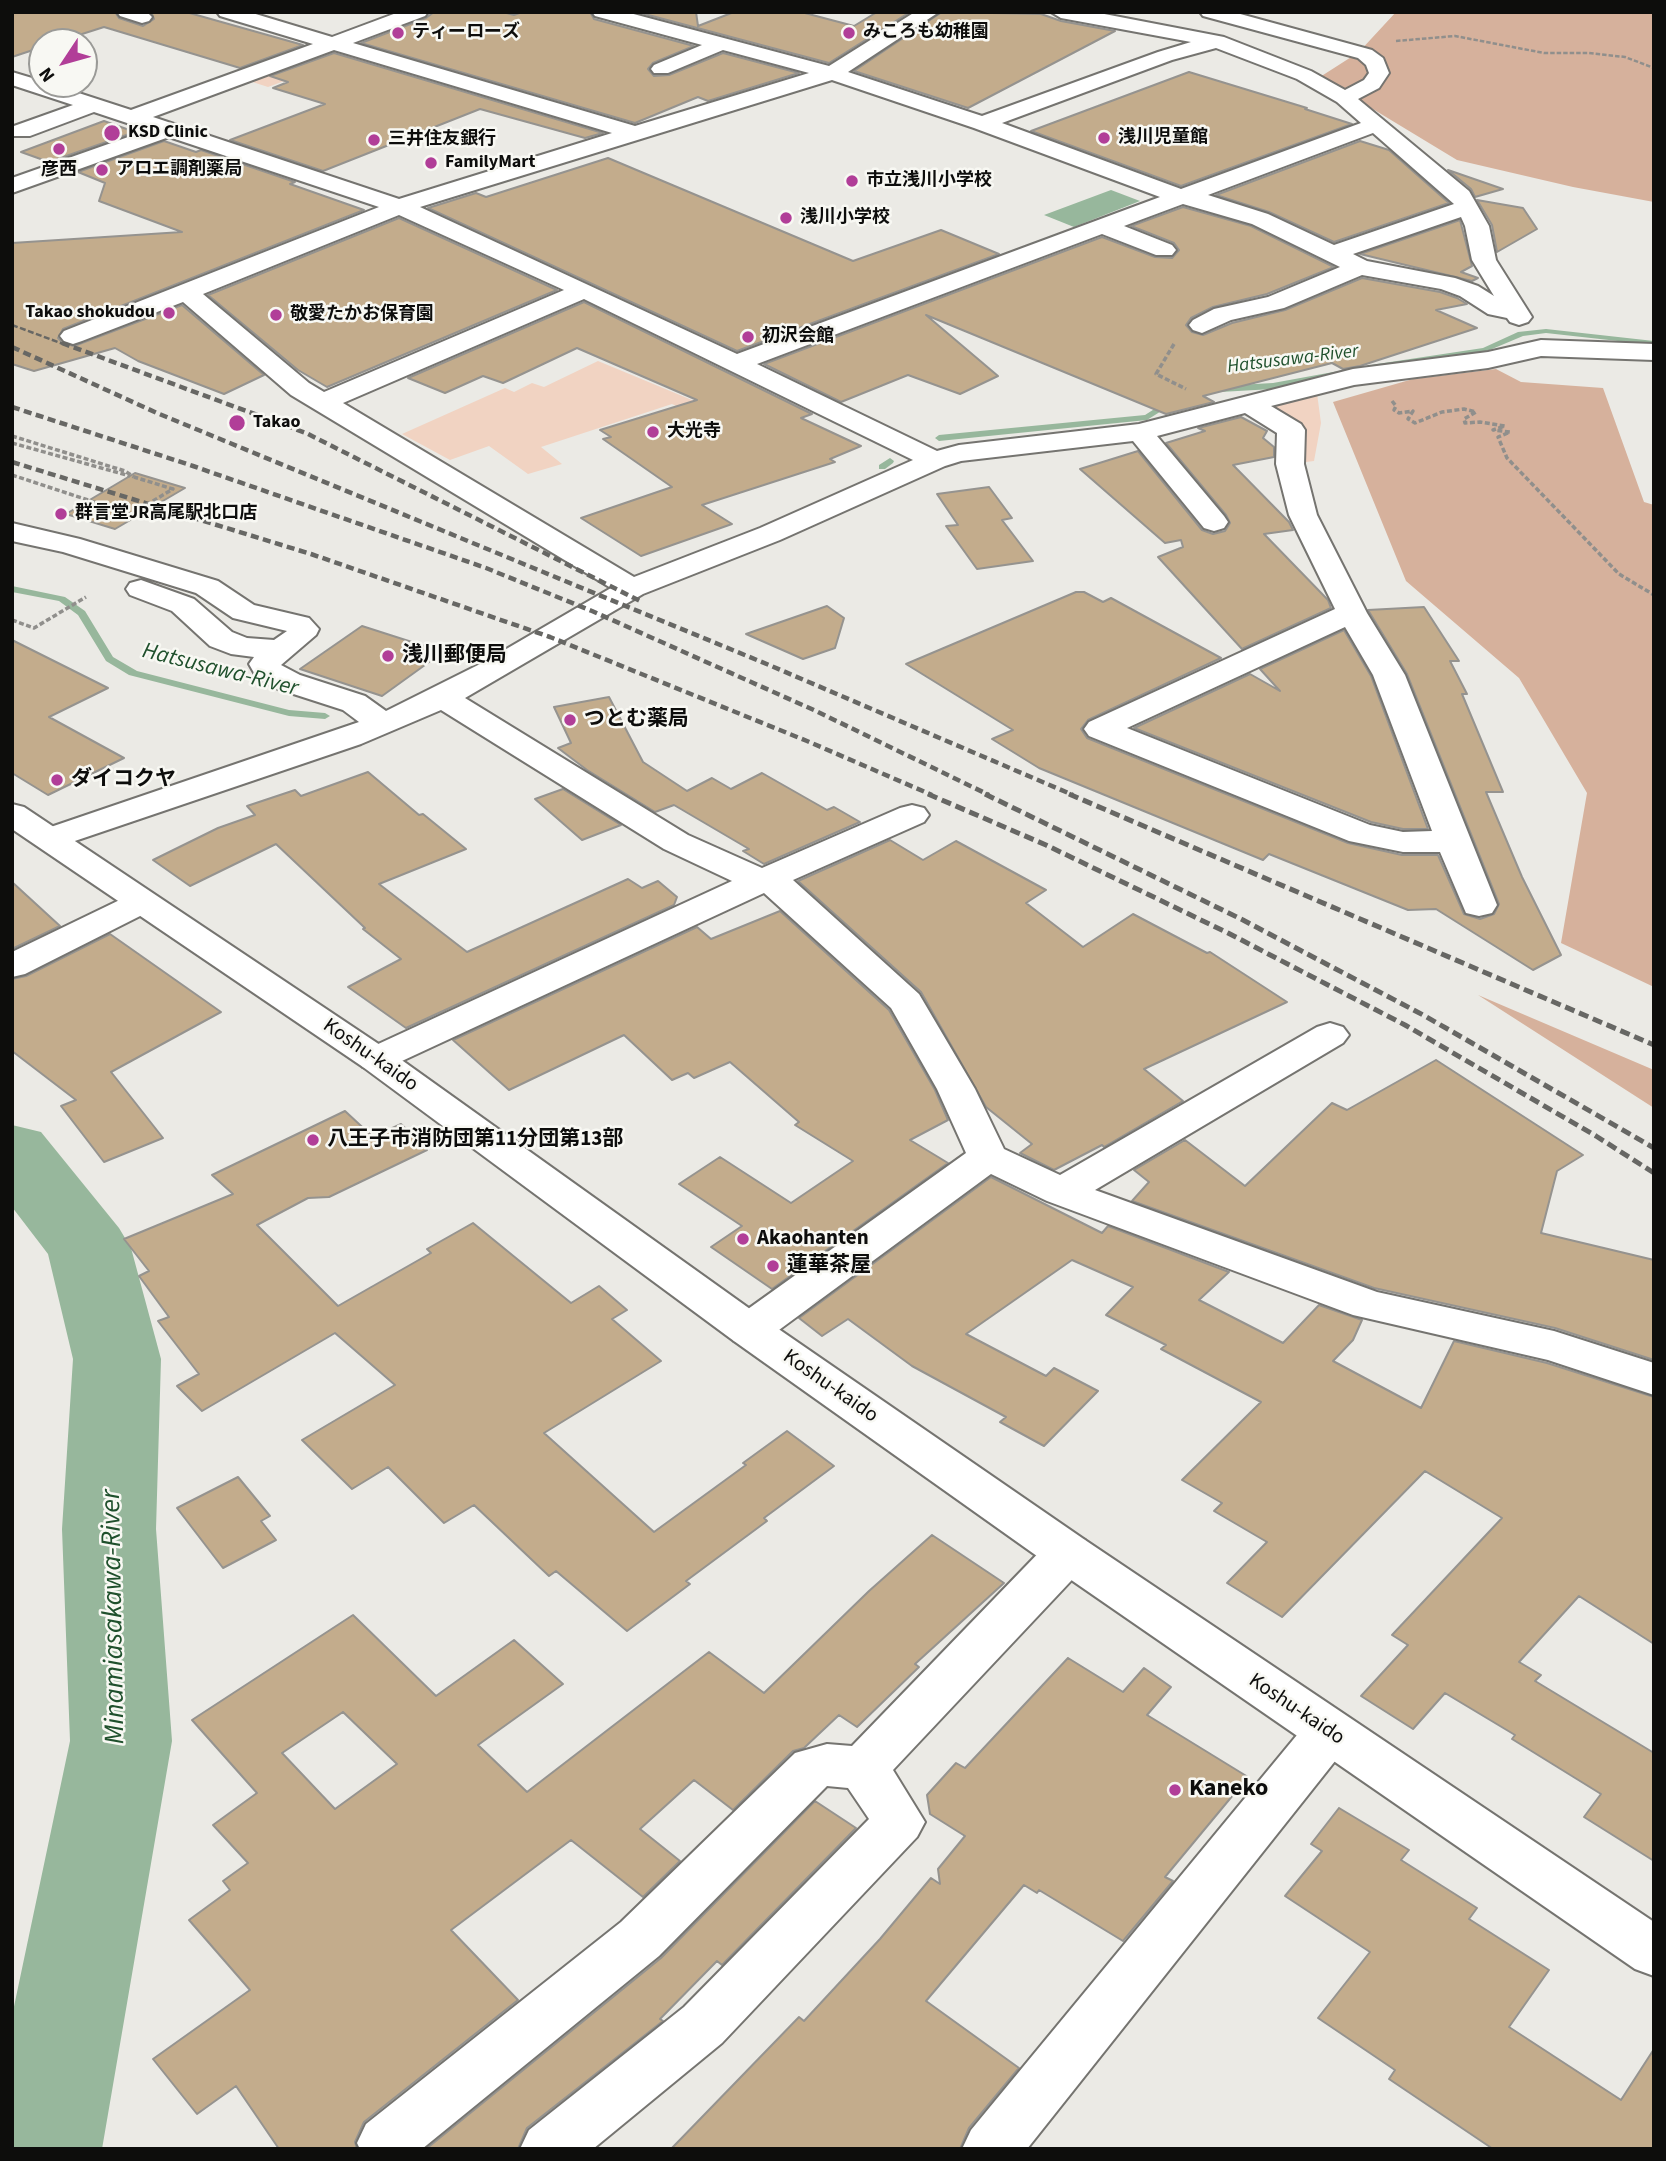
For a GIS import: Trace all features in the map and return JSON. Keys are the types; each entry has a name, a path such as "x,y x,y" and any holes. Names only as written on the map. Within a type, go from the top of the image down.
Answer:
{"main road":[{"path":"227,12 634,133"},
{"path":"131,118 418,12"},
{"path":"602,12 832,73 982,123 1181,197 1195,198 1260,219 1360,267 1446,283 1469,291 1497,309 1519,317"},
{"path":"645,24 673,12"},
{"path":"73,336 399,206 832,73 929,12"},
{"path":"1061,12 1217,41 1304,75 1344,98 1461,196 1477,226 1484,260 1519,317 1542,346"},
{"path":"1117,12 1131,12"},
{"path":"1210,12 1350,48 1376,62 1379,73 1372,84 1344,98"},
{"path":"982,123 1165,56 1217,41"},
{"path":"661,69 721,44"},
{"path":"384,59 416,47"},
{"path":"13,79 399,206 583,290 935,460"},
{"path":"15,132 93,106"},
{"path":"736,363 1376,125"},
{"path":"12,187 169,130"},
{"path":"1334,253 1467,207"},
{"path":"1102,226 1164,250"},
{"path":"1202,325 1223,314 1275,303 1360,267"},
{"path":"323,402 583,290"},
{"path":"186,292 300,389 632,588"},
{"path":"51,838 383,724 443,698 632,588 770,534 935,460 960,453 1140,432 1353,377 1488,360 1542,346 1654,352"},
{"path":"1251,405 1292,430 1290,464 1303,515 1352,613 1389,675 1479,905"},
{"path":"1140,432 1214,522"},
{"path":"12,532 70,545 207,587 244,612 298,624 304,629 301,635 265,664 268,671 289,682 354,703 383,724"},
{"path":"12,550 163,596 183,605 221,639 242,647 280,650"},
{"path":"1352,613 1100,729 1361,834 1403,842 1453,841"},
{"path":"443,698 676,842 742,873 780,887 906,1002 956,1089 988,1157 1061,1192 1251,1260 1368,1306 1554,1346 1654,1379"},
{"name":"Koshu-kaido","path":"12,814 376,1059 749,1330 1068,1553 1654,1952"},
{"path":"376,1059 764,880 912,815"},
{"path":"12,966 142,902"},
{"path":"1061,1192 1330,1035"},
{"path":"749,1330 988,1157"},
{"path":"863,1768 1068,1553"},
{"path":"991,2149 1329,1732"},
{"path":"386,2143 640,1939 807,1773 827,1765 863,1768"},
{"path":"549,2149 703,2025 900,1822 863,1768"}],"path":[{"path":"1350,48 1416,38 1455,36 1544,53 1589,53 1625,57 1654,68"},
{"path":"1180,386 1156,374 1168,358 1173,344 1202,325"},
{"path":"1383,404 1392,401 1396,407 1394,410 1399,413 1413,411 1408,419 1415,423 1442,412 1464,410 1476,412 1464,419 1465,423 1480,422 1505,426 1493,430 1510,432 1498,437 1507,458 1619,574 1654,595"},
{"path":"12,436 125,471 134,477"},
{"path":"12,443 118,475 173,488 131,514 12,475"},
{"path":"12,620 34,628 86,597"}],"shaded area":[{"path":"1396,12 1654,12 1654,202 1573,187 1457,160 1320,77 1359,52"},
{"path":"333,44 384,59 340,76 317,69 268,87 240,78"},
{"path":"1111,190 1140,201 1074,227 1044,215"},
{"path":"598,361 752,425 731,430 672,404 541,447 562,464 528,474 489,446 450,460 402,434 505,388 514,392 532,383 544,387"},
{"path":"1496,369 1521,382 1603,388 1644,502 1654,505 1654,987 1561,943 1587,793 1519,678 1406,581 1333,402 1413,379"},
{"path":"1316,386 1321,423 1314,461 1290,464 1291,430 1251,405"},
{"path":"1478,995 1654,1070 1654,1108"}],"building":[{"path":"12,12 115,12 119,18 143,26 154,19 151,12 186,12 303,45 240,68 104,27 28,28 28,52 12,57"},
{"path":"434,12 503,12 514,15 522,12 590,12 594,19 694,46 653,63 648,69 654,76 669,75 723,53 799,73 708,101 698,97 635,123 361,43 426,18"},
{"path":"637,12 696,12 698,26 734,12 801,12 854,26 877,12 910,12 829,63"},
{"path":"942,12 1041,14 1061,21 1115,31 968,108 854,71"},
{"path":"334,53 603,133 585,138 480,109 323,171 230,140 325,104 273,88 288,82 270,76"},
{"path":"1189,72 1352,124 1181,186 1031,131"},
{"path":"104,121 135,132 49,162 21,152"},
{"path":"164,141 196,152 201,150 295,182 290,184 364,210 63,329 58,338 63,343 74,346 182,305 264,375 224,394 138,361 115,348 34,371 12,364 12,243 182,232 99,201 105,183 78,172"},
{"path":"1360,141 1389,150 1449,203 1334,242 1269,212 1216,195"},
{"path":"608,158 853,261 941,230 999,254 737,351 428,208 476,193 486,197"},
{"path":"1448,170 1503,189 1475,197 1471,189"},
{"path":"1477,200 1523,208 1537,229 1497,252 1492,225"},
{"path":"1183,207 1251,226 1334,267 1267,294 1213,307 1191,318 1186,325 1192,332 1203,335 1232,323 1285,310 1362,278 1440,292 1457,298 1467,304 1436,310 1477,328 1360,366 1343,369 1332,363 1203,396 1214,402 1166,414 926,315 998,376 960,394 908,375 841,402 764,364 1102,237 1155,257 1172,258 1179,250 1174,243 1131,226"},
{"path":"399,218 557,290 327,387 298,370 208,295"},
{"path":"1460,220 1472,266 1461,272 1478,278 1472,281 1360,254"},
{"path":"584,302 812,414 801,418 861,446 830,459 835,462 702,505 732,524 641,556 581,518 672,487 603,439 611,437 600,430 697,400 577,348 503,383 483,376 445,393 408,378"},
{"path":"1241,417 1267,431 1263,438 1274,447 1274,457 1233,465 1289,522 1293,530 1264,534 1328,600 1331,608 1242,649 1158,557 1183,547 1181,540 1165,543 1080,469 1138,451 1202,530 1213,534 1225,531 1230,523 1226,515 1166,443 1205,431 1198,428"},
{"path":"135,473 185,488 115,529 66,514"},
{"path":"989,487 1012,518 1002,520 1033,561 977,569 946,526 958,525 937,494"},
{"path":"1076,592 1084,592 1103,602 1111,598 1221,658 1088,720 1081,729 1087,738 1348,843 1402,855 1438,855 1464,914 1480,919 1494,914 1499,904 1407,674 1368,610 1424,607 1459,661 1450,661 1467,694 1462,694 1503,792 1486,792 1522,877 1561,955 1533,970 1436,909 1408,910 1269,854 1263,860 1039,768 992,739 1013,730 906,664"},
{"path":"827,606 844,618 835,648 803,659 746,634"},
{"path":"362,626 443,652 382,696 300,669"},
{"path":"1344,630 1371,676 1428,829 1403,829 1371,822 1134,728 1250,674 1280,691 1260,669"},
{"path":"12,640 108,688 49,717 124,758 48,795 12,773"},
{"path":"609,697 643,762 687,791 712,778 731,789 762,773 827,810 834,807 860,822 764,864 743,851 749,849 674,805 655,812 587,770 558,748 571,743 554,707"},
{"path":"368,772 419,815 423,814 466,849 379,884 467,952 628,879 642,888 658,881 677,897 674,905 406,1028 348,987 401,959 363,929 365,928 276,844 190,886 153,860 218,828 255,815 247,806 295,790 301,796"},
{"path":"563,789 621,825 582,840 535,799"},
{"path":"890,840 923,860 956,841 1046,890 1026,903 1083,947 1133,914 1207,953 1210,952 1287,1002 1144,1069 1183,1101 1104,1147 1102,1145 1054,1170 1020,1153 1032,1144 986,1107 921,992 798,881"},
{"path":"12,882 60,926 12,949"},
{"path":"780,911 889,1010 935,1090 948,1120 910,1140 948,1163 772,1289 711,1247 742,1226 679,1184 720,1157 791,1203 853,1161 795,1125 799,1122 730,1062 694,1078 688,1073 672,1080 624,1035 509,1090 453,1040 697,927 711,939"},
{"path":"110,934 221,1012 111,1072 163,1138 104,1162 61,1106 76,1100 12,1051 12,979 26,976"},
{"path":"1436,1060 1583,1155 1557,1171 1541,1233 1654,1260 1654,1360 1555,1328 1374,1288 1132,1201 1149,1182 1134,1170 1185,1140 1245,1186 1332,1103 1347,1110"},
{"path":"345,1111 373,1137 401,1124 427,1150 329,1197 308,1198 257,1225 338,1306 431,1253 427,1249 473,1223 571,1303 599,1286 627,1310 612,1319 661,1361 544,1433 654,1532 746,1465 743,1463 787,1431 834,1466 764,1518 767,1521 686,1581 690,1584 627,1631 556,1571 549,1576 474,1505 444,1523 388,1467 352,1489 302,1440 395,1385 335,1333 202,1411 177,1386 199,1374 158,1321 169,1317 139,1276 149,1271 124,1239 233,1194 212,1175"},
{"path":"991,1177 1102,1233 1108,1226 1229,1272 1199,1300 1283,1343 1319,1305 1362,1320 1353,1340 1333,1361 1421,1408 1454,1341 1547,1363 1654,1397 1654,1644 1579,1596 1519,1662 1541,1675 1535,1681 1654,1753 1654,1861 1584,1817 1601,1794 1512,1739 1515,1735 1445,1693 1413,1729 1361,1696 1408,1645 1392,1635 1502,1518 1425,1471 1282,1617 1227,1583 1267,1542 1214,1511 1222,1503 1182,1480 1261,1402 1161,1349 1166,1345 1106,1315 1133,1287 1072,1260 966,1334 1046,1376 1054,1368 1098,1391 1044,1446 1000,1422 1006,1417 912,1366 848,1319 822,1336 799,1318"},
{"path":"238,1477 270,1516 261,1521 276,1540 223,1568 177,1508"},
{"path":"932,1535 1004,1583 915,1664 919,1667 857,1727 839,1715 804,1748 793,1751 733,1810 694,1780 640,1829 680,1861 643,1897 571,1840 451,1930 518,2000 364,2122 355,2142 357,2149 279,2149 236,2086 197,2114 153,2059 250,1990 189,1920 230,1890 223,1881 248,1863 213,1825 257,1793 192,1720 353,1615 436,1696 514,1640 563,1684 478,1745 527,1792 709,1652 764,1693 869,1591","holes":["343,1712 397,1764 335,1809 282,1753"]},
{"path":"1068,1658 1123,1692 1144,1668 1171,1687 1147,1715 1248,1777 1165,1877 1173,1881 1123,1941 1039,1890 1037,1893 1024,1885 926,2001 1019,2068 969,2128 960,2149 671,2149 799,2017 804,2021 880,1939 931,1878 940,1884 938,1869 965,1836 930,1814 927,1795 956,1763 965,1768"},
{"path":"815,1801 856,1828 722,1965 717,1961 660,2019 663,2021 527,2128 518,2149 426,2149 661,1958"},
{"path":"1339,1808 1409,1850 1401,1860 1477,1908 1469,1919 1549,1970 1509,2027 1621,2100 1654,2049 1654,2149 1493,2149 1389,2079 1395,2070 1318,2018 1370,1952 1285,1896 1322,1851 1311,1844"}],"waterway":[{"name":"Hatsusawa-River","path":"1220,389 1273,386 1377,366 1485,350 1521,334 1546,331 1654,343"},
{"name":"Hatsusawa-River","path":"939,438 1147,417 1170,403"},
{"name":"Hatsusawa-River","path":"882,467 890,461"},
{"name":"Hatsusawa-River","path":"12,589 62,599 82,613 109,659 133,673 289,713 325,716"},
{"name":"Minamiasakawa-River","path":"12,1151 89,1248 117,1359 109,1529 121,1741 43,2149"}],"railway":[{"path":"12,325 66,345"},
{"path":"62,343 306,433 640,601"},
{"path":"12,347 157,413 769,665 1073,795"},
{"path":"12,407 193,466 486,568 592,611 816,711 989,795"},
{"path":"12,462 311,554 550,637 807,741 932,795"},
{"path":"928,794 1046,845 1228,933 1405,1025 1596,1136 1654,1173"},
{"path":"985,794 1243,920 1425,1016 1654,1148"},
{"path":"1069,794 1654,1045"}],"place":[{"name":"ティーローズ","path":"398,33"},
{"name":"みころも幼稚園","path":"849,33"},
{"name":"KSD Clinic","path":"112,133"},
{"name":"浅川児童館","path":"1104,138"},
{"name":"三井住友銀行","path":"374,140"},
{"name":"彦西","path":"59,149"},
{"name":"FamilyMart","path":"431,163"},
{"name":"アロエ調剤薬局","path":"102,170"},
{"name":"市立浅川小学校","path":"852,181"},
{"name":"浅川小学校","path":"786,218"},
{"name":"Takao shokudou","path":"169,313"},
{"name":"敬愛たかお保育園","path":"276,315"},
{"name":"初沢会館","path":"748,337"},
{"name":"Takao","path":"237,423"},
{"name":"大光寺","path":"653,432"},
{"name":"群言堂JR高尾駅北口店","path":"61,514"},
{"name":"浅川郵便局","path":"388,656"},
{"name":"つとむ薬局","path":"570,720"},
{"name":"ダイコクヤ","path":"57,780"},
{"name":"八王子市消防団第11分団第13部","path":"313,1140"},
{"name":"Akaohanten","path":"743,1239"},
{"name":"蓮華茶屋","path":"773,1266"},
{"name":"Kaneko","path":"1175,1790"}]}
